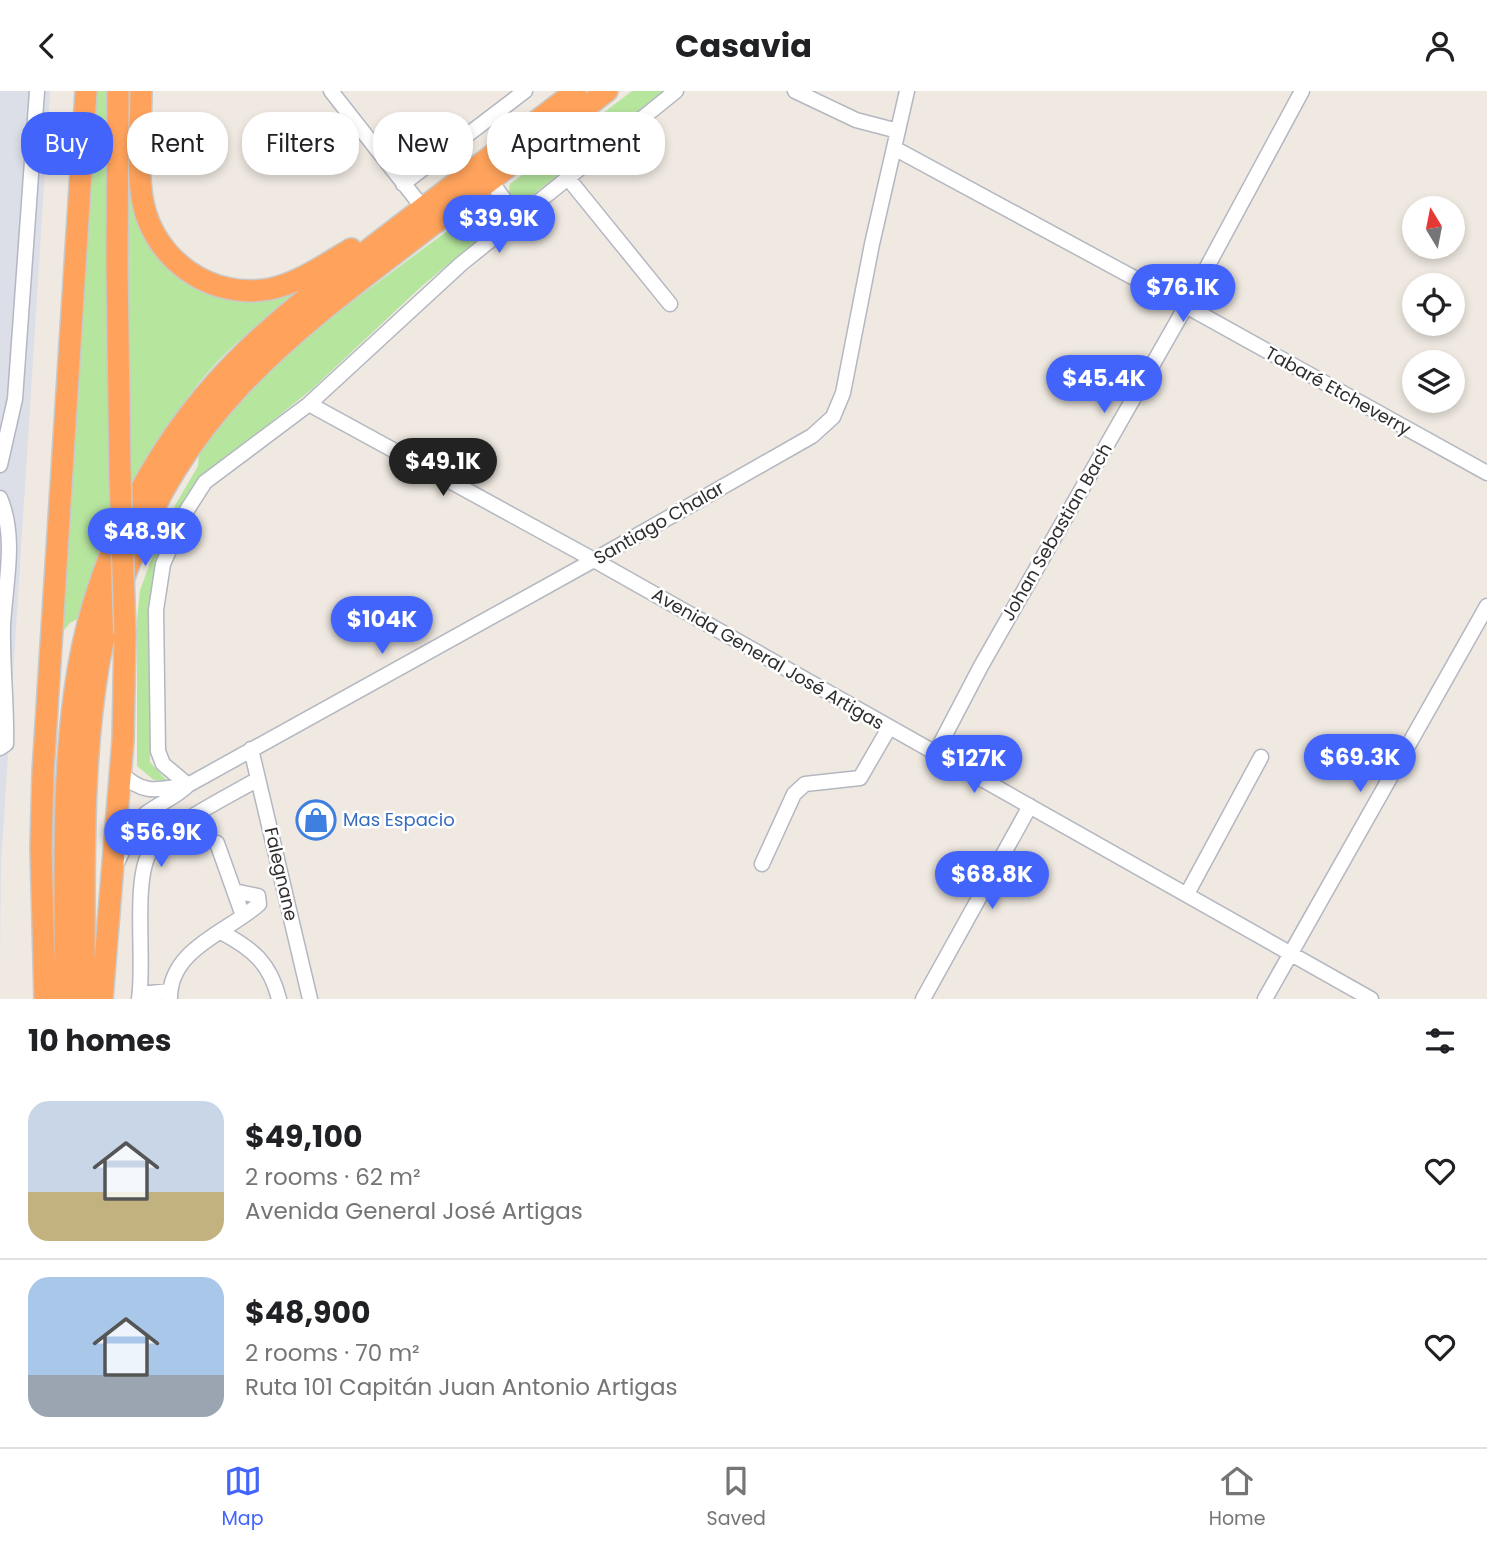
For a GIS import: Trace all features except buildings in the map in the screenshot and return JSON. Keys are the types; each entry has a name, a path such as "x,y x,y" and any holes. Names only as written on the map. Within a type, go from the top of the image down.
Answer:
{"highway":[{"path":"45,999 43,772 86,91"},
{"path":"102,999 121,773 125,633 117,264 118,91"},
{"path":"141,91 140,179 148,220 162,247 201,280 237,290 271,289 296,281 322,266 397,216 419,211"},
{"path":"65,999 67,796 75,690 89,619 123,526 153,467 198,402 234,363 303,301 576,91"},
{"path":"84,999 89,741 98,666 109,619 147,520 184,455 211,417 258,366 310,319 607,91"}],"street":[{"path":"0,465 15,399 37,91"},
{"path":"331,91 403,184 419,211"},
{"path":"403,184 525,91"},
{"path":"188,785 163,764 158,751 156,610 163,564 187,510 205,482 218,469 309,404 461,264 676,91"},
{"path":"795,91 856,120 898,131"},
{"name":"Santiago Chalar","path":"112,874 132,827 142,816 188,785 812,436 833,417 843,393 907,91"},
{"name":"Johan Sebastian Bach","path":"935,754 981,666 1186,306 1303,91"},
{"name":"Tabaré Etcheverry","path":"894,148 1487,473"},
{"path":"568,177 670,304"},
{"path":"490,180 517,217"},
{"name":"Avenida General José Artigas","path":"309,404 594,560 1371,999"},
{"path":"0,498 9,538 3,627 7,701 6,744 0,748"},
{"path":"1265,999 1487,606"},
{"path":"762,865 794,794 805,784 860,778 889,728"},
{"name":"Falegnane","path":"251,749 310,999"},
{"path":"1187,894 1261,757"},
{"name":"Santiago Chalar","path":"121,773 133,784 144,789 188,785"},
{"path":"234,891 258,896 259,904 181,961 172,977 170,995 140,996 141,891 144,865 151,848 168,833 258,779"},
{"path":"923,999 1030,806"},
{"path":"217,843 243,916"},
{"path":"221,932 264,962 274,979 279,999"}],"shaded area":[{"path":"0,91 50,91 49,112 21,112 21,175 45,175 1,865 0,960"}],"green space":[{"path":"95,91 109,91 109,112 94,112"},
{"path":"128,91 135,91 137,112 128,112"},
{"path":"632,91 663,91 637,112 604,112"},
{"path":"90,175 108,175 111,518 77,619 61,634"},
{"path":"128,175 141,175 146,236 171,273 209,292 311,284 244,336 208,372 158,441 132,485 128,421"},
{"path":"522,175 558,175 525,201 513,199 509,192 510,184"},
{"path":"489,200 496,201 502,207 503,219 423,285 312,389 208,473 158,566 149,614 150,762 167,781 154,780 137,766 137,620 140,590 166,521 198,466 199,453 240,400 303,338"}],"place":[{"name":"Mas Espacio","path":"316,820"}]}
